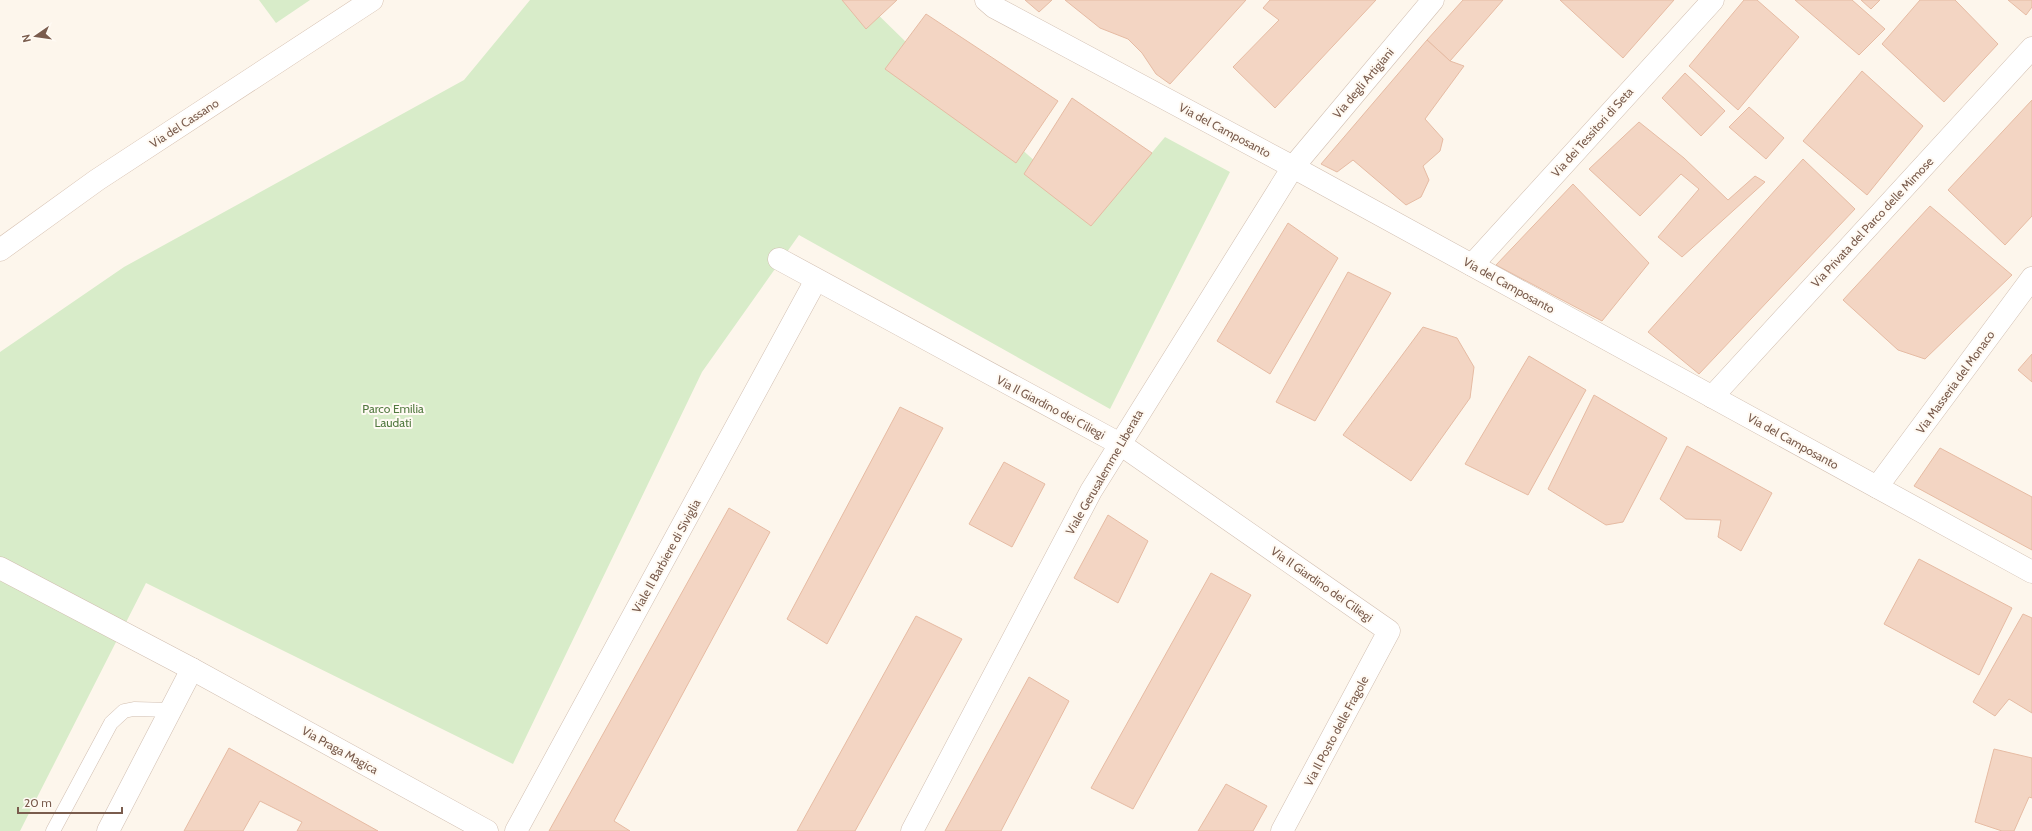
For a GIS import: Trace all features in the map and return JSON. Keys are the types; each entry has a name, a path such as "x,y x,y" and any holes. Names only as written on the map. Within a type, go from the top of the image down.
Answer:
{"street":[{"name":"Via del Cassano","path":"0,250 97,180 372,0"},
{"name":"Via del Camposanto","path":"986,0 994,7 1293,167 2032,572"},
{"name":"Via degli Artigiani","path":"1293,167 1433,0"},
{"name":"Via dei Tessitori di Seta","path":"1472,265 1713,0"},
{"name":"Via Privata del Parco delle Mimose","path":"1712,396 2032,48"},
{"name":"Viale Gerusalemme Liberata","path":"912,831 1091,491 1293,167"},
{"name":"Via Il Giardino dei Ciliegi","path":"779,259 1120,444 1389,631"},
{"name":"Via Masseria del Monaco","path":"1877,487 2032,278"},
{"name":"Viale Il Barbiere di Siviglia","path":"516,831 816,280"},
{"name":"Via Praga Magica","path":"0,568 192,669 487,831"},
{"name":"Via Il Posto delle Fragole","path":"1282,831 1389,631"},
{"path":"108,831 192,669"}],"lane":[{"path":"53,831 111,723 124,711 134,709 171,710"}],"green space":[{"path":"259,0 310,0 276,23"},
{"name":"Parco Emilia Laudati","path":"530,0 863,0 953,88 1046,171 1102,212 1165,137 1230,172 1110,409 799,235 702,372 513,764 146,583 20,831 0,831 0,352 124,267 464,80"}],"building":[{"path":"842,0 897,0 866,29"},
{"path":"1025,0 1052,0 1039,12"},
{"path":"1065,0 1246,0 1170,84 1156,74 1142,53 1128,39 1100,28"},
{"path":"1270,0 1376,0 1275,108 1233,67 1279,20 1263,8"},
{"path":"1463,0 1503,0 1450,61 1427,40"},
{"path":"1560,0 1674,0 1623,58"},
{"path":"1744,0 1757,0 1799,37 1738,110 1689,66"},
{"path":"1795,0 1852,0 1885,29 1859,55"},
{"path":"1861,0 1880,0 1871,9"},
{"path":"1920,0 1955,0 1998,44 1944,102 1882,44"},
{"path":"2008,0 2032,0 2032,7 2026,15"},
{"path":"926,14 1058,101 1016,163 885,69"},
{"path":"1427,40 1450,61 1464,66 1425,119 1443,139 1440,151 1423,166 1429,180 1421,197 1406,205 1353,160 1337,172 1321,164"},
{"path":"1862,71 1923,126 1867,195 1803,141"},
{"path":"1685,73 1725,111 1701,136 1662,98"},
{"path":"1072,98 1152,153 1091,226 1024,174"},
{"path":"2032,100 2032,216 2005,245 1948,190"},
{"path":"1749,107 1784,138 1766,159 1729,127"},
{"path":"1639,122 1684,158 1728,200 1755,176 1765,182 1682,257 1658,237 1699,189 1681,174 1640,216 1589,169"},
{"path":"1803,159 1855,209 1699,374 1648,332"},
{"path":"1573,184 1649,263 1602,321 1496,265"},
{"path":"1930,206 2012,275 1925,359 1898,350 1843,300"},
{"path":"1288,223 1338,258 1270,374 1217,341"},
{"path":"1348,272 1391,293 1315,421 1276,402"},
{"path":"1423,327 1457,338 1474,367 1470,398 1411,481 1343,435"},
{"path":"2032,354 2032,382 2018,370"},
{"path":"1529,356 1586,390 1528,495 1465,464"},
{"path":"1594,395 1667,438 1623,522 1606,525 1548,489"},
{"path":"900,407 943,428 827,644 787,619"},
{"path":"1687,446 1772,493 1741,551 1718,537 1721,520 1686,519 1660,499"},
{"path":"1940,448 2032,497 2032,550 1914,486"},
{"path":"1004,462 1045,484 1012,547 969,524"},
{"path":"729,508 770,532 614,821 630,831 549,831"},
{"path":"1108,515 1148,541 1118,603 1074,578"},
{"path":"1919,559 2012,608 1979,675 1884,624"},
{"path":"1211,573 1251,595 1133,809 1091,788"},
{"path":"2023,614 2032,618 2032,713 2009,699 1995,716 1973,702"},
{"path":"916,616 962,639 855,831 797,831"},
{"path":"1029,677 1069,701 1001,831 945,831"},
{"path":"229,748 378,831 297,831 302,822 260,801 243,831 184,831"},
{"path":"1994,749 2032,758 2032,798 2029,797 2014,831 2002,831 1975,822"},
{"path":"1226,784 1267,806 1253,831 1198,831"}]}
